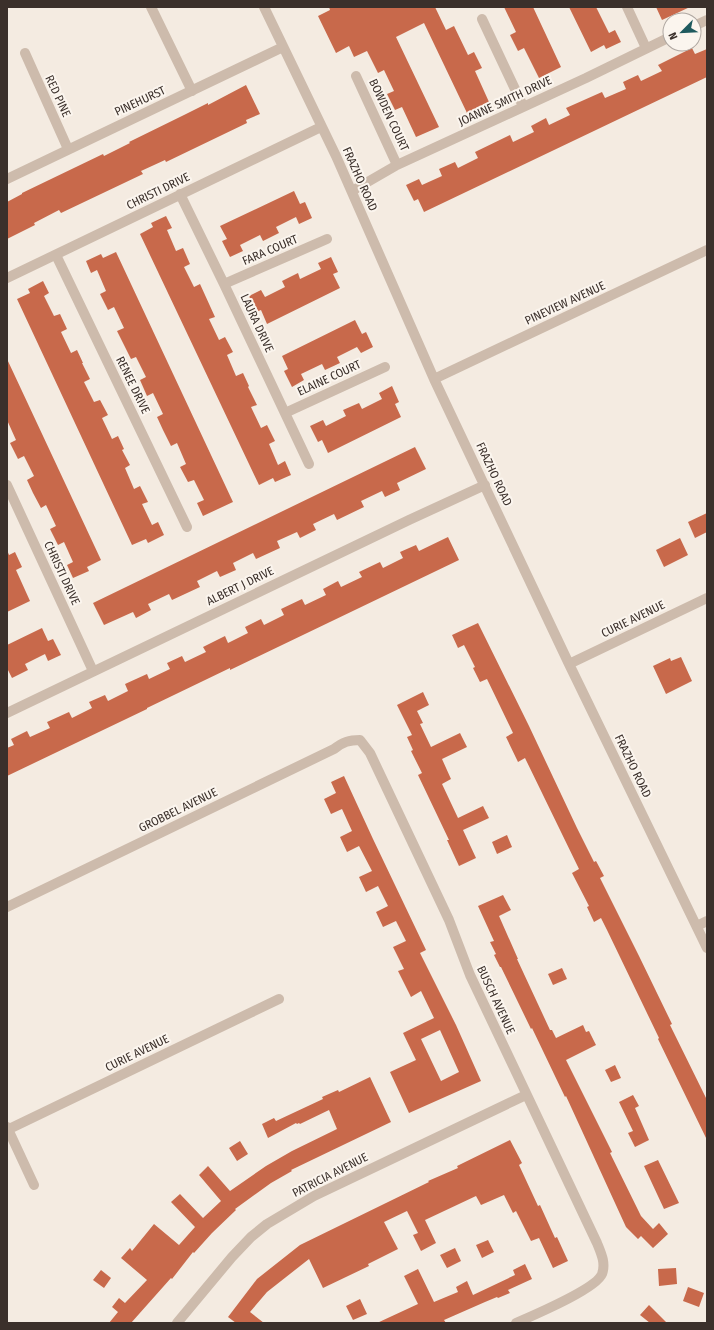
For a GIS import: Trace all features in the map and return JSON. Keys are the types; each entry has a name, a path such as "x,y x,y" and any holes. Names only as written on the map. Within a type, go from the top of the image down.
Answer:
{"street":[{"path":"151,7 192,91"},
{"name":"FRAZHO ROAD","path":"264,7 352,191 378,254 434,379 569,664 707,948"},
{"path":"627,7 646,48"},
{"path":"482,20 523,106"},
{"name":"JOANNE SMITH DRIVE","path":"352,191 397,165 586,78 662,41"},
{"name":"PINEHURST","path":"7,178 283,47"},
{"name":"RED PINE","path":"25,53 68,148"},
{"name":"BOWDEN COURT","path":"356,76 397,165"},
{"name":"CHRISTI DRIVE","path":"7,278 321,127"},
{"name":"LAURA DRIVE","path":"180,194 309,464"},
{"name":"FARA COURT","path":"224,284 327,239"},
{"name":"PINEVIEW AVENUE","path":"434,379 707,250"},
{"name":"RENEE DRIVE","path":"56,255 186,527"},
{"name":"ELAINE COURT","path":"285,413 385,367"},
{"name":"CHRISTI DRIVE","path":"7,485 93,671"},
{"name":"ALBERT J DRIVE","path":"7,713 485,485"},
{"name":"CURIE AVENUE","path":"569,664 707,598"},
{"name":"GROBBEL AVENUE","path":"7,907 327,753 341,743 351,740 360,740"},
{"name":"BUSCH AVENUE","path":"360,740 370,754 449,920 470,975 597,1243 604,1261 602,1273 597,1282 581,1292 516,1323"},
{"path":"697,926 707,921"},
{"name":"CURIE AVENUE","path":"7,1129 279,999"},
{"name":"PATRICIA AVENUE","path":"181,1322 242,1246 267,1224 314,1196 526,1094"},
{"path":"7,1129 34,1185"}],"building":[{"path":"329,7 435,7 446,30 454,26 468,55 474,52 482,68 475,71 489,102 467,113 424,23 396,37 439,127 416,137 402,107 395,110 387,94 394,91 384,70 378,73 367,51 354,57 349,46 336,53 318,16 330,10"},
{"path":"504,7 533,7 561,67 539,78 524,48 518,51 510,35 516,32"},
{"path":"569,7 596,7 609,33 615,30 621,42 606,49 604,45 591,52"},
{"path":"656,7 690,7 679,12 662,12 662,20"},
{"path":"707,49 707,77 424,212 418,199 414,201 406,185 419,179 422,185 442,176 439,169 455,162 458,168 478,158 475,152 510,135 513,142 534,132 531,126 546,118 549,125 570,115 566,108 602,92 605,98 626,89 623,82 638,75 641,81 662,71 658,65 684,52 694,52 695,54"},
{"path":"246,85 260,114 246,120 247,123 166,162 165,160 141,171 143,174 61,213 59,210 34,223 35,225 7,239 7,202 22,193 103,154 104,156 130,143 129,142 208,103 208,105"},
{"path":"294,191 300,204 305,202 312,218 299,224 296,217 276,227 279,233 263,241 260,235 240,245 243,251 230,257 222,241 227,239 220,226"},
{"path":"166,216 172,228 167,230 176,251 183,248 190,264 184,267 194,287 200,284 215,317 209,319 219,340 225,337 233,352 227,355 236,376 243,373 249,386 248,387 257,405 251,407 261,428 267,425 275,441 269,444 278,465 285,461 291,475 275,482 273,478 259,485 140,234 153,227 151,223"},
{"path":"116,252 233,502 203,516 197,503 204,500 194,480 188,482 180,467 186,464 177,443 171,446 163,430 157,417 163,414 153,393 147,396 140,380 146,377 136,357 131,359 117,331 124,328 114,307 108,310 100,294 106,291 97,270 91,273 86,261 101,254 103,258"},
{"path":"331,257 338,272 333,274 340,288 267,324 261,310 256,312 249,296 261,290 265,297 285,287 282,281 298,273 300,279 321,269 318,263"},
{"path":"43,281 49,293 44,296 54,316 60,314 67,329 61,332 71,353 77,350 90,379 84,382 94,402 100,400 108,415 102,418 112,439 118,436 124,449 122,450 130,465 125,468 134,489 140,486 148,502 142,504 152,525 158,522 164,535 148,543 146,539 132,545 17,299 30,293 28,289"},
{"path":"355,320 362,334 366,332 373,347 361,353 357,347 337,357 340,363 325,370 322,364 301,374 304,380 292,387 284,371 288,369 282,356"},
{"path":"7,359 101,560 87,567 89,571 73,578 67,565 73,562 64,542 58,545 50,529 56,526 46,505 41,508 27,480 34,476 24,456 18,459 10,443 16,440 7,420"},
{"path":"392,386 399,402 395,404 401,417 328,453 322,440 318,442 310,426 323,420 326,426 346,416 343,410 359,403 362,409 382,399 379,393"},
{"path":"415,447 426,469 397,483 400,490 385,497 382,491 361,501 364,507 337,520 334,514 313,524 316,530 300,538 297,532 277,541 280,548 256,559 253,553 233,563 236,570 220,577 217,571 197,581 200,587 172,600 169,594 148,604 151,610 136,618 133,612 104,625 93,603"},
{"path":"707,513 707,532 695,538 688,522"},
{"path":"448,537 459,560 230,670 230,668 7,776 7,748 14,745 11,739 27,731 30,737 50,728 47,722 69,712 72,718 92,708 89,702 105,695 108,701 128,691 125,684 147,674 149,679 170,669 167,663 182,656 185,662 206,652 203,647 225,636 228,643 248,633 245,627 261,619 264,625 284,615 281,609 302,599 305,605 326,595 323,589 338,581 341,587 362,577 359,572 380,562 383,568 403,558 400,552 416,545 419,551"},
{"path":"680,538 688,555 664,567 656,550"},
{"path":"7,550 9,555 15,552 22,567 16,570 30,601 7,612"},
{"path":"478,623 577,828 594,862 596,861 604,876 600,878 672,1024 670,1025 707,1100 707,1140 601,918 594,922 587,907 589,906 572,873 579,869 525,758 518,762 506,737 513,733 487,679 480,682 473,668 475,667 464,645 458,648 452,635"},
{"path":"42,628 48,641 53,639 61,655 48,661 45,654 25,664 28,670 12,678 7,668 7,645"},
{"path":"681,657 692,681 666,694 653,666 670,658 671,661"},
{"path":"423,692 429,705 417,711 423,723 420,724 431,747 460,733 467,747 442,759 451,779 442,784 458,818 483,806 489,818 463,830 476,858 459,866 447,840 449,840 418,775 422,773 411,751 413,750 407,737 412,735 397,705"},
{"path":"344,776 426,950 420,953 456,1025 481,1081 409,1113 390,1072 416,1060 403,1033 434,1018 421,991 411,997 398,971 404,969 393,947 406,941 396,921 383,927 376,912 388,906 378,886 366,892 359,877 372,871 359,846 347,852 340,837 352,831 342,809 331,814 324,799 336,793 331,782","holes":["440,1030 459,1072 441,1081 421,1039"]},
{"path":"507,835 512,847 497,854 492,842"},
{"path":"503,895 511,910 499,916 550,1030 552,1030 556,1038 583,1025 586,1032 589,1031 596,1045 566,1060 612,1152 610,1153 641,1216 653,1229 659,1223 668,1234 653,1248 641,1236 638,1239 626,1227 566,1096 565,1097 532,1028 531,1029 494,955 496,954 490,942 494,941 478,906"},
{"path":"562,968 567,979 553,985 548,974"},
{"path":"615,1065 621,1078 611,1082 605,1070"},
{"path":"370,1077 391,1122 291,1170 292,1171 271,1183 235,1209 236,1210 194,1253 193,1252 172,1279 171,1278 131,1323 109,1323 118,1312 112,1307 119,1298 125,1303 147,1280 121,1258 130,1248 132,1251 154,1224 179,1245 195,1227 171,1202 180,1194 203,1218 221,1201 199,1175 208,1166 230,1191 266,1166 292,1151 337,1129 329,1110 300,1124 296,1123 268,1138 262,1124 274,1118 276,1121 323,1099 322,1097 338,1090 339,1092"},
{"path":"633,1095 639,1106 635,1108 649,1140 635,1147 628,1133 633,1131 619,1102"},
{"path":"510,1140 522,1163 519,1165 538,1206 540,1205 555,1238 557,1237 568,1261 553,1268 539,1238 531,1241 516,1211 513,1213 504,1195 481,1205 476,1196 425,1220 436,1243 421,1251 413,1235 418,1233 407,1211 384,1222 398,1249 368,1264 369,1266 323,1288 309,1259 267,1292 250,1312 264,1323 236,1323 228,1317 257,1279 300,1245 429,1182 428,1181 458,1168 457,1166"},
{"path":"240,1141 248,1154 237,1161 229,1148"},
{"path":"658,1160 679,1203 664,1209 644,1166"},
{"path":"488,1240 494,1252 482,1258 476,1245"},
{"path":"455,1248 461,1261 447,1268 440,1255"},
{"path":"525,1264 532,1279 508,1290 510,1293 498,1298 497,1297 444,1320 446,1323 377,1323 418,1304 404,1276 418,1269 434,1302 458,1292 456,1287 467,1281 473,1295 515,1275 513,1270"},
{"path":"676,1268 677,1284 659,1286 658,1269"},
{"path":"101,1270 111,1278 104,1288 93,1280"},
{"path":"688,1287 704,1293 699,1307 683,1301"},
{"path":"360,1299 367,1314 353,1320 346,1306"},
{"path":"649,1305 667,1323 650,1323 640,1315"}]}
